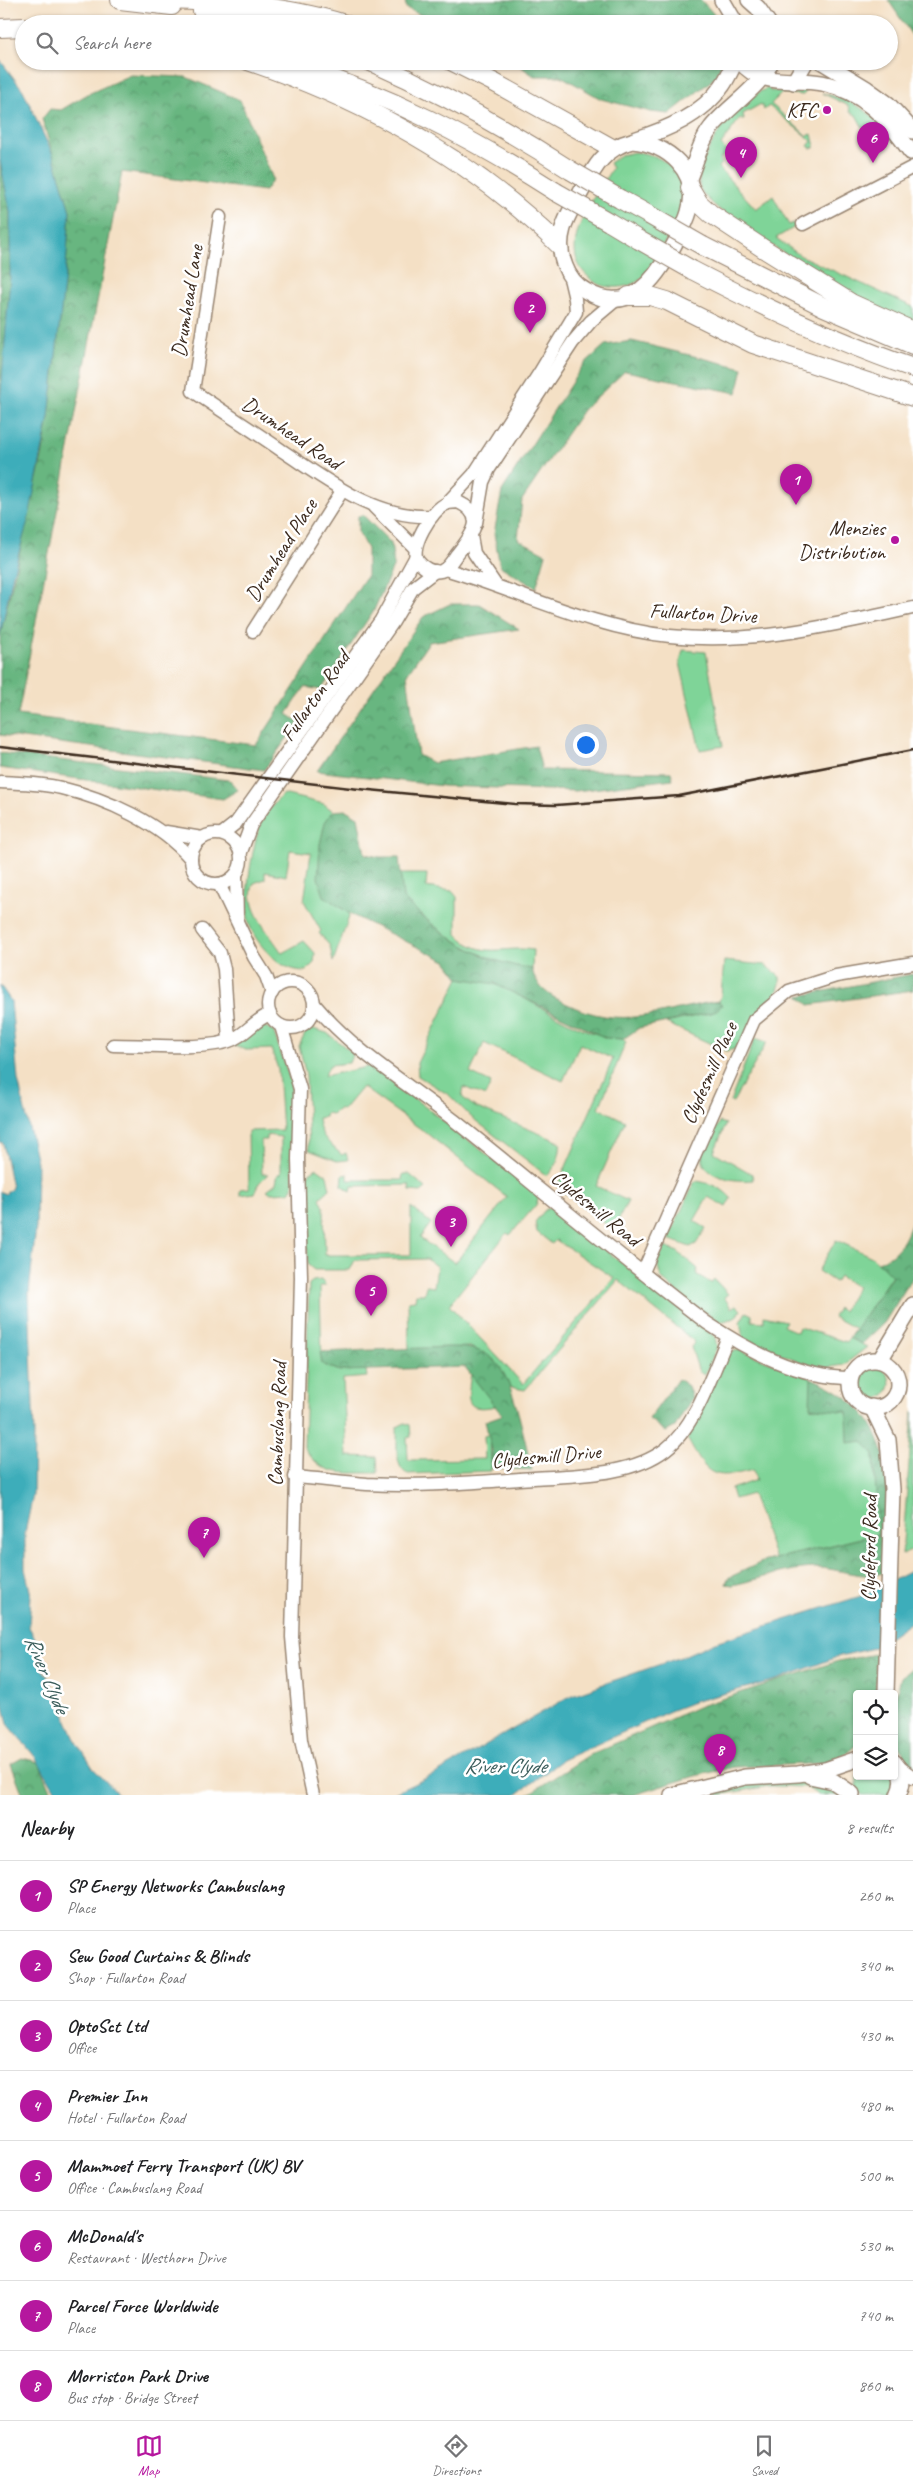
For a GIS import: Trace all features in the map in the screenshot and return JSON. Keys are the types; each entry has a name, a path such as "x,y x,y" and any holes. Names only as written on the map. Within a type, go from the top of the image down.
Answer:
{"highway":[{"path":"120,0 190,8 221,15"},
{"path":"162,0 197,1 267,8 301,15"},
{"path":"0,28 15,28"},
{"path":"275,70 302,79 378,114 424,140 502,196 559,245"},
{"path":"310,70 398,104 495,153 556,192 639,240 752,301 882,358 913,368"},
{"path":"388,70 512,133 570,170 703,246 824,307 913,345"},
{"path":"469,70 612,148"},
{"path":"690,183 699,203 710,214 851,303 913,331"},
{"path":"622,298 650,296 666,301 753,344 913,397"}],"main road":[{"path":"722,0 731,15"},
{"path":"749,0 763,15"},
{"path":"731,70 722,85 690,116 656,133 612,148 595,166 568,214 559,245 560,255 570,278 585,291 603,298 622,298 640,291 651,283 662,268 690,210 690,183 711,128 761,78 766,70"},
{"path":"751,70 761,78 822,83 848,91 876,108 893,127 912,158"},
{"path":"794,82 801,70"},
{"path":"836,70 888,104 913,131"},
{"path":"632,141 644,142 666,150 682,165 690,183"},
{"path":"880,1360 913,1305"},
{"path":"851,1378 859,1365 873,1360 880,1360 894,1369 897,1376 897,1392 887,1404 872,1407"},
{"name":"Clydeford Road","path":"851,1378 853,1394 864,1405 872,1407 888,1440 892,1489 886,1690"},
{"path":"672,1795 707,1791 745,1777 798,1774 825,1770 853,1761"},
{"path":"852,1794 848,1781 849,1772 853,1766"},
{"path":"898,1770 902,1785 898,1795"},
{"path":"798,1774 833,1781 852,1794"}],"street":[{"path":"803,224 912,158"},
{"name":"Drumhead Lane","path":"192,391 220,217"},
{"path":"372,505 412,517 432,516 474,474 540,372 576,312 576,299 570,278"},
{"path":"476,523 483,482 489,469 573,342 591,321 622,298"},
{"name":"Drumhead Road","path":"192,391 342,491 372,505"},
{"name":"Drumhead Place","path":"253,631 342,491"},
{"path":"446,504 458,502 466,506 473,514 476,523"},
{"name":"Fullarton Drive","path":"372,505 415,553 423,567 495,584 594,619 668,636 725,639 770,636 913,608"},
{"name":"Fullarton Road","path":"222,834 236,824 381,620 432,516"},
{"name":"Fullarton Road","path":"241,852 251,825 393,622 413,588 440,570 471,536 476,523"},
{"path":"471,536 474,553 495,584"},
{"path":"0,782 59,787 82,794 122,811 158,830 179,845 191,859 198,876 204,881 218,884 231,880 240,868 241,852 234,841 222,834 208,835 196,844 191,859"},
{"path":"158,830 202,838"},
{"path":"236,875 238,924"},
{"path":"218,884 254,957 266,976 272,993"},
{"path":"202,930 220,954 224,969 229,1040"},
{"path":"254,957 288,982 302,984 307,988 315,1005 290,1054"},
{"name":"Clydesmill Place","path":"643,1272 754,1020 789,991 836,976 913,963"},
{"path":"288,982 276,988 272,993 269,1000 270,1014 281,1026 304,1024"},
{"name":"Clydesmill Road","path":"315,1005 336,1030 434,1104 671,1296 728,1337 774,1360 813,1374 851,1378"},
{"path":"113,1044 216,1044 244,1034 257,1020 270,1014"},
{"name":"Clydesmill Road","path":"304,1024 336,1030"},
{"name":"Cambuslang Road","path":"281,1026 300,1089 298,1159 301,1277 292,1638 301,1740 313,1795"},
{"name":"Clydesmill Drive","path":"295,1477 368,1484 447,1484 574,1476 616,1470 646,1462 666,1449 678,1438 708,1383 728,1337"},
{"path":"898,1765 913,1777"}],"green space":[{"path":"405,0 701,0 715,15 421,15 406,8"},
{"path":"888,0 913,0 913,37"},
{"path":"526,70 719,70 715,78 669,114 651,112 601,99 561,76 534,76"},
{"path":"130,75 186,77 240,100 273,179 265,191 122,172 18,715 256,745 367,575 367,549 358,532 358,516 363,515 391,543 394,565 374,610 321,690 305,687 287,714 299,722 264,770 0,735 0,636 42,457 49,417 66,266 70,211 42,119 50,109 61,110 86,95"},
{"path":"769,88 770,91 807,91 803,95 782,93 771,104 807,136 812,134 815,147 811,148 808,146 812,141 769,106 764,110 761,104 743,114 744,120 740,118 721,145 728,152 720,159 722,163 718,167 756,209 773,196 789,225 793,223 795,227 776,238 801,256 913,307 913,325 833,282 762,240 710,202 700,188 699,182 703,162 719,131 746,101"},
{"path":"822,93 841,98 859,107 876,119 888,135 875,123 863,128 856,115 850,112 849,106"},
{"path":"635,152 656,157 673,169 683,186 682,209 676,223 644,277 635,283 625,286 600,285 588,277 576,258 575,245 578,232 583,218 612,168 609,163 621,155"},
{"path":"0,161 10,212 10,277 0,403"},
{"path":"632,341 743,368 737,393 625,371 583,410 522,500 518,539 546,554 536,588 500,566 494,534 502,491 583,365 605,345"},
{"path":"450,604 479,604 519,629 429,642 407,674 418,755 433,763 536,746 542,770 671,772 673,779 576,791 443,786 317,771 423,617"},
{"path":"683,650 706,652 723,746 700,750 680,663"},
{"path":"0,753 229,780 238,790 223,799 0,768"},
{"path":"283,794 324,804 333,811 327,821 322,841 321,863 324,896 350,914 333,962 330,946 319,933 321,931 304,901 311,853 290,850 286,876 265,872 265,879 254,883 252,901 255,910 265,929 282,953 304,941 315,953 314,963 306,971 289,968 271,956 254,935 248,916 247,891 259,828 266,814"},
{"path":"346,810 358,817 365,854 379,857 399,857 403,898 431,924 478,953 495,960 532,969 540,986 559,1000 586,1012 624,1017 659,1013 718,1001 722,1005 714,1012 639,1028 623,1039 606,1038 495,984 459,978 446,961 350,914 324,896 318,878 320,844 325,822 333,811"},
{"path":"400,874 427,874 426,887 452,891 457,897 457,934 466,942 484,950 533,950 532,969 494,960 477,953 446,935 403,898"},
{"path":"724,961 765,965 780,977 776,996 764,1015 735,1049 726,1051 666,1023 714,1012 722,1005 719,1001"},
{"path":"913,974 913,990 809,1005 799,996"},
{"path":"459,978 493,983 574,1025 606,1037 623,1039 626,1042 599,1108 625,1121 596,1186 628,1201 613,1230 557,1187 613,1059 580,1044 563,1081 484,1043 470,1073 491,1083 485,1096 464,1087 462,1097 475,1107 560,1142 557,1160 547,1176 471,1117 449,1095 418,1076 417,1063"},
{"path":"262,1026 273,1030 291,1083 293,1187 290,1192 271,1193 267,1190 276,1183 278,1174 281,1174 281,1137 267,1135 267,1140 261,1140 262,1174 268,1174 259,1183 255,1193 240,1195 240,1189 249,1188 248,1131 282,1130 278,1069 271,1049 246,1050 234,1046"},
{"path":"313,1029 327,1033 353,1053 349,1063 330,1065 324,1076 372,1066 537,1193 538,1200 536,1205 510,1235 507,1233 449,1305 523,1384 614,1278 556,1240 552,1244 537,1232 535,1222 545,1210 551,1207 715,1337 717,1347 705,1374 699,1372 691,1347 695,1342 618,1280 525,1390 510,1387 495,1360 470,1347 409,1349 408,1301 415,1300 416,1294 424,1294 426,1286 434,1287 437,1267 427,1259 355,1260 350,1270 314,1270 308,1265 306,1182 308,1174 317,1168 327,1175 330,1189 320,1198 324,1207 325,1255 411,1255 411,1207 431,1223 420,1238 455,1263 507,1197 425,1132 362,1087 343,1110 340,1108 332,1114 326,1113 325,1117 318,1118 323,1135 342,1155 346,1153 348,1160 337,1161 309,1150 306,1076 299,1046 306,1032"},
{"path":"755,1038 767,1042 733,1102 730,1102"},
{"path":"720,1122 726,1124 714,1152 752,1174 753,1180 729,1179 712,1173 706,1168 703,1161 704,1148"},
{"path":"348,1174 348,1180 402,1180 403,1174 409,1174 426,1188 421,1192 410,1191 409,1185 352,1186 351,1191 342,1186 343,1175"},
{"path":"695,1181 715,1186 731,1198 726,1207 708,1197 694,1221 706,1228 696,1244 690,1247 668,1239"},
{"path":"913,1219 913,1277 884,1323 862,1344 849,1338 892,1276 878,1262 896,1251"},
{"path":"836,1240 872,1257 892,1275 856,1329 833,1317 838,1308 843,1311 857,1287 839,1276 835,1282 818,1271"},
{"path":"665,1247 678,1252 698,1269 696,1274 711,1283 714,1279 728,1294 724,1297 731,1308 736,1305 741,1310 735,1318 720,1322 690,1303 661,1278 657,1263"},
{"path":"321,1280 326,1286 320,1286 322,1364 340,1371 366,1370 367,1377 343,1379 347,1456 377,1457 378,1473 345,1473 327,1469 311,1457 304,1447 309,1284 313,1281"},
{"path":"746,1312 752,1315 752,1321 764,1322 764,1316 786,1321 783,1326 797,1332 799,1327 846,1342 849,1338 867,1347 844,1365 818,1369 743,1338 740,1322"},
{"path":"448,1347 467,1348 485,1353 502,1370 518,1412 532,1470 491,1468 492,1450 485,1421 502,1415 465,1367 340,1371 322,1364 320,1352"},
{"path":"739,1350 811,1378 847,1412 874,1455 878,1534 775,1559 752,1494 734,1499 731,1489 756,1480 753,1470 728,1475 719,1474 712,1472 700,1460 687,1438 725,1359 730,1352"},
{"path":"874,1367 880,1368 885,1372 889,1377 889,1389 885,1394 880,1398 874,1399 868,1398 863,1394 859,1389 858,1383 859,1377 863,1372 868,1368"},
{"path":"471,1372 496,1406 485,1408 472,1405 469,1396"},
{"path":"811,1378 842,1394 863,1413 877,1435 884,1459 887,1485 887,1513 882,1573 867,1575 806,1568 733,1585 726,1584 728,1578 762,1562 878,1534 874,1455 863,1441 848,1443 847,1412 810,1407"},
{"path":"678,1379 688,1386 692,1398 675,1427 666,1432 649,1419"},
{"path":"913,1412 913,1550 902,1555"},
{"path":"405,1423 410,1425 411,1437 407,1438 408,1460 485,1459 484,1436 490,1434 491,1471 408,1474 400,1466 397,1453 397,1427"},
{"path":"876,1654 876,1690 853,1690 853,1748 845,1755 830,1763 735,1767 695,1776 633,1795 527,1795 589,1755 700,1706 838,1661"},
{"path":"913,1667 913,1767 899,1747 898,1690 901,1677"},
{"path":"22,1758 39,1762 53,1795 23,1795 11,1764"},
{"path":"797,1780 824,1782 846,1795 818,1795 806,1787 770,1786 717,1795 720,1790 757,1781"},
{"path":"857,1780 894,1780 893,1790 889,1795 862,1795 857,1788"}],"water":[{"path":"0,60 23,90 53,155 70,211 66,266 49,417 29,517 13,574 0,636 0,403 10,277 10,212 0,161"},
{"name":"River Clyde","path":"0,985 11,1001 18,1080 37,1162 36,1227 29,1293 34,1434 33,1495 25,1533 25,1569 31,1595 29,1627 36,1640 41,1667 51,1682 74,1737 93,1768 119,1795 58,1795 36,1758 8,1724 0,1690 0,1191 5,1194 12,1188 3,1143 0,1142"},
{"name":"River Clyde","path":"913,1570 913,1621 874,1648 840,1656 776,1680 696,1701 670,1711 562,1760 516,1795 390,1795 435,1774 572,1695 681,1657 715,1642 864,1595"}],"railway":[{"path":"0,747 359,789 515,804 556,805 679,796 913,750"}],"place":[{"name":"KFC","path":"827,110"},
{"name":"McDonald's","path":"873,163"},
{"name":"Premier Inn","path":"741,178"},
{"name":"Sew Good Curtains & Blinds","path":"530,333"},
{"name":"SP Energy Networks Cambuslang","path":"796,505"},
{"name":"Menzies Distribution","path":"895,540"},
{"name":"OptoSct Ltd","path":"451,1247"},
{"name":"Mammoet Ferry Transport (UK) BV","path":"371,1316"},
{"name":"Parcel Force Worldwide","path":"204,1558"},
{"name":"Morriston Park Drive","path":"720,1775"}]}
